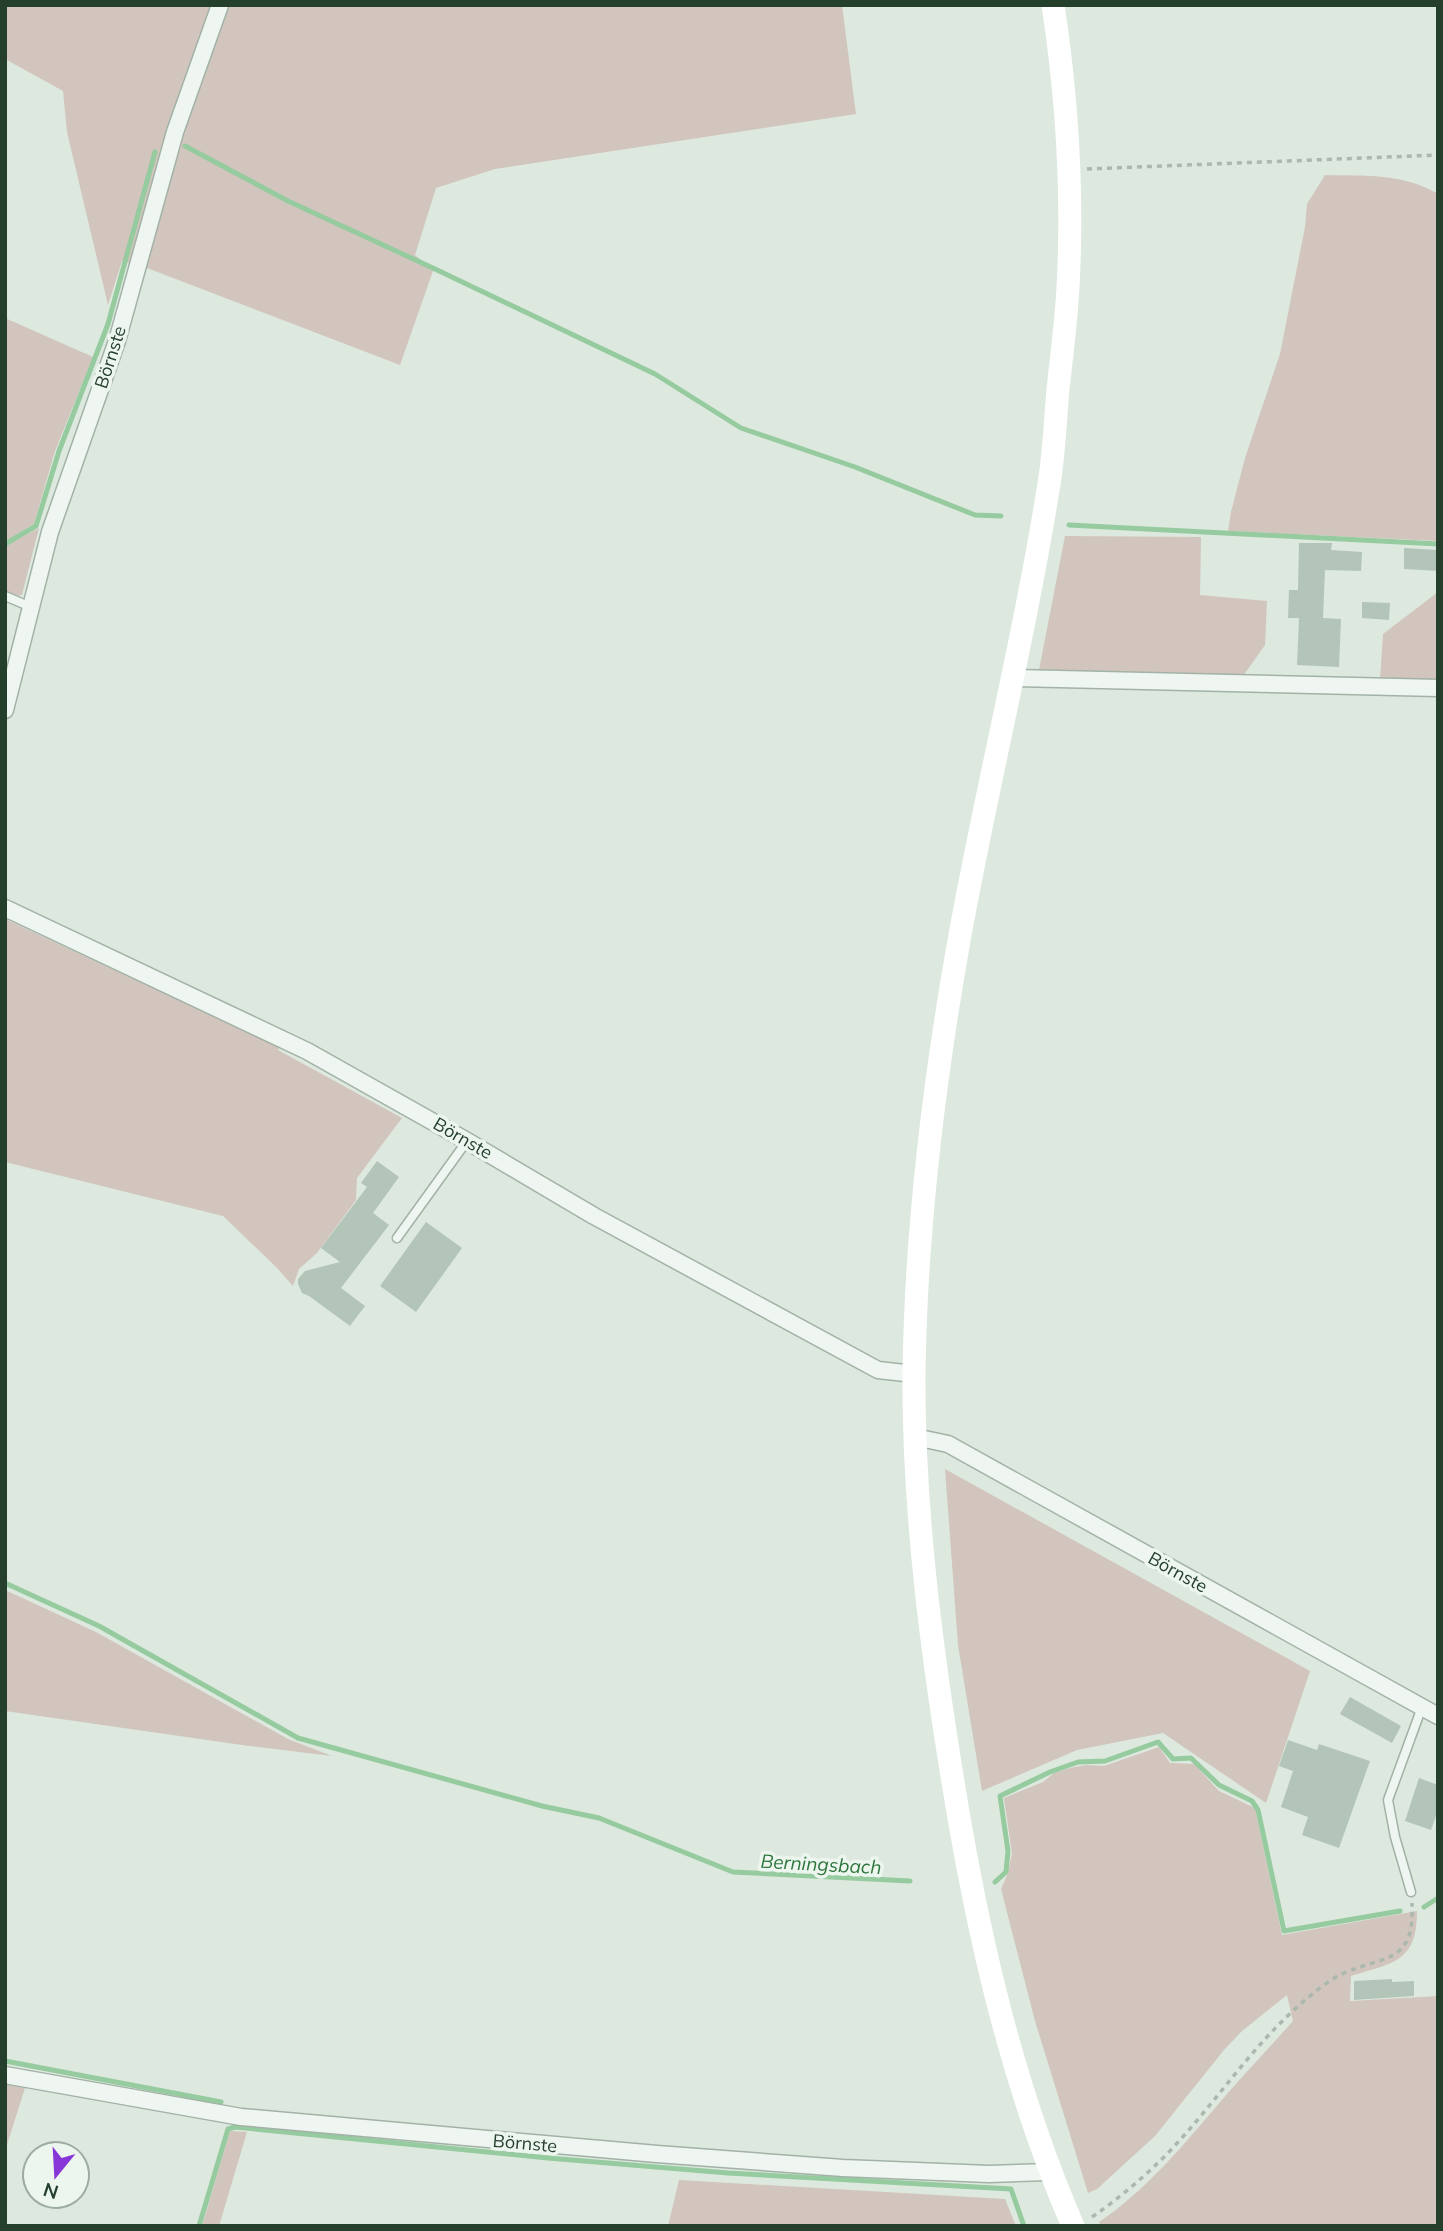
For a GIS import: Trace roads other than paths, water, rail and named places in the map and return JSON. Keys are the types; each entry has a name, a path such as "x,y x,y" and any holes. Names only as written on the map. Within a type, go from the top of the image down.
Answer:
{"main road":[{"path":"1053,5 1060,52 1068,170 1068,286 1049,486 960,935 932,1108 919,1243 914,1374 915,1437 927,1600 972,1893 1010,2047 1049,2172 1080,2223"}],"street":[{"name":"Börnste","path":"6,701 50,532 117,341 175,132 220,5"},
{"path":"1012,678 1438,688"},
{"name":"Börnste","path":"5,908 307,1051 467,1140 594,1216 878,1370 914,1374"},
{"name":"Börnste","path":"915,1437 948,1444 1438,1716"},
{"name":"Börnste","path":"5,2075 241,2117 830,2167 989,2174 1049,2172"}],"lane":[{"path":"5,596 31,607"},
{"path":"397,1238 467,1140"},
{"path":"1411,1892 1395,1837 1388,1800 1422,1707"}],"waterway":[{"path":"185,146 288,201 655,374 741,428 855,467 975,515 1001,516"},
{"path":"5,544 36,526 59,451 108,324 155,152"},
{"path":"1069,525 1438,544"},
{"path":"5,1583 99,1626 298,1738 542,1806 599,1818 733,1872 910,1881"},
{"name":"Berningsbach","path":"995,1882 1006,1872 1008,1851 1000,1796 1078,1762 1105,1761 1158,1742 1173,1759 1191,1758 1219,1785 1252,1801 1258,1810 1284,1931 1400,1911"},
{"name":"Berningsbach","path":"1424,1907 1438,1898"},
{"path":"5,2061 221,2102"},
{"path":"199,2226 228,2129 235,2127 728,2173 1011,2189 1024,2226"}]}
